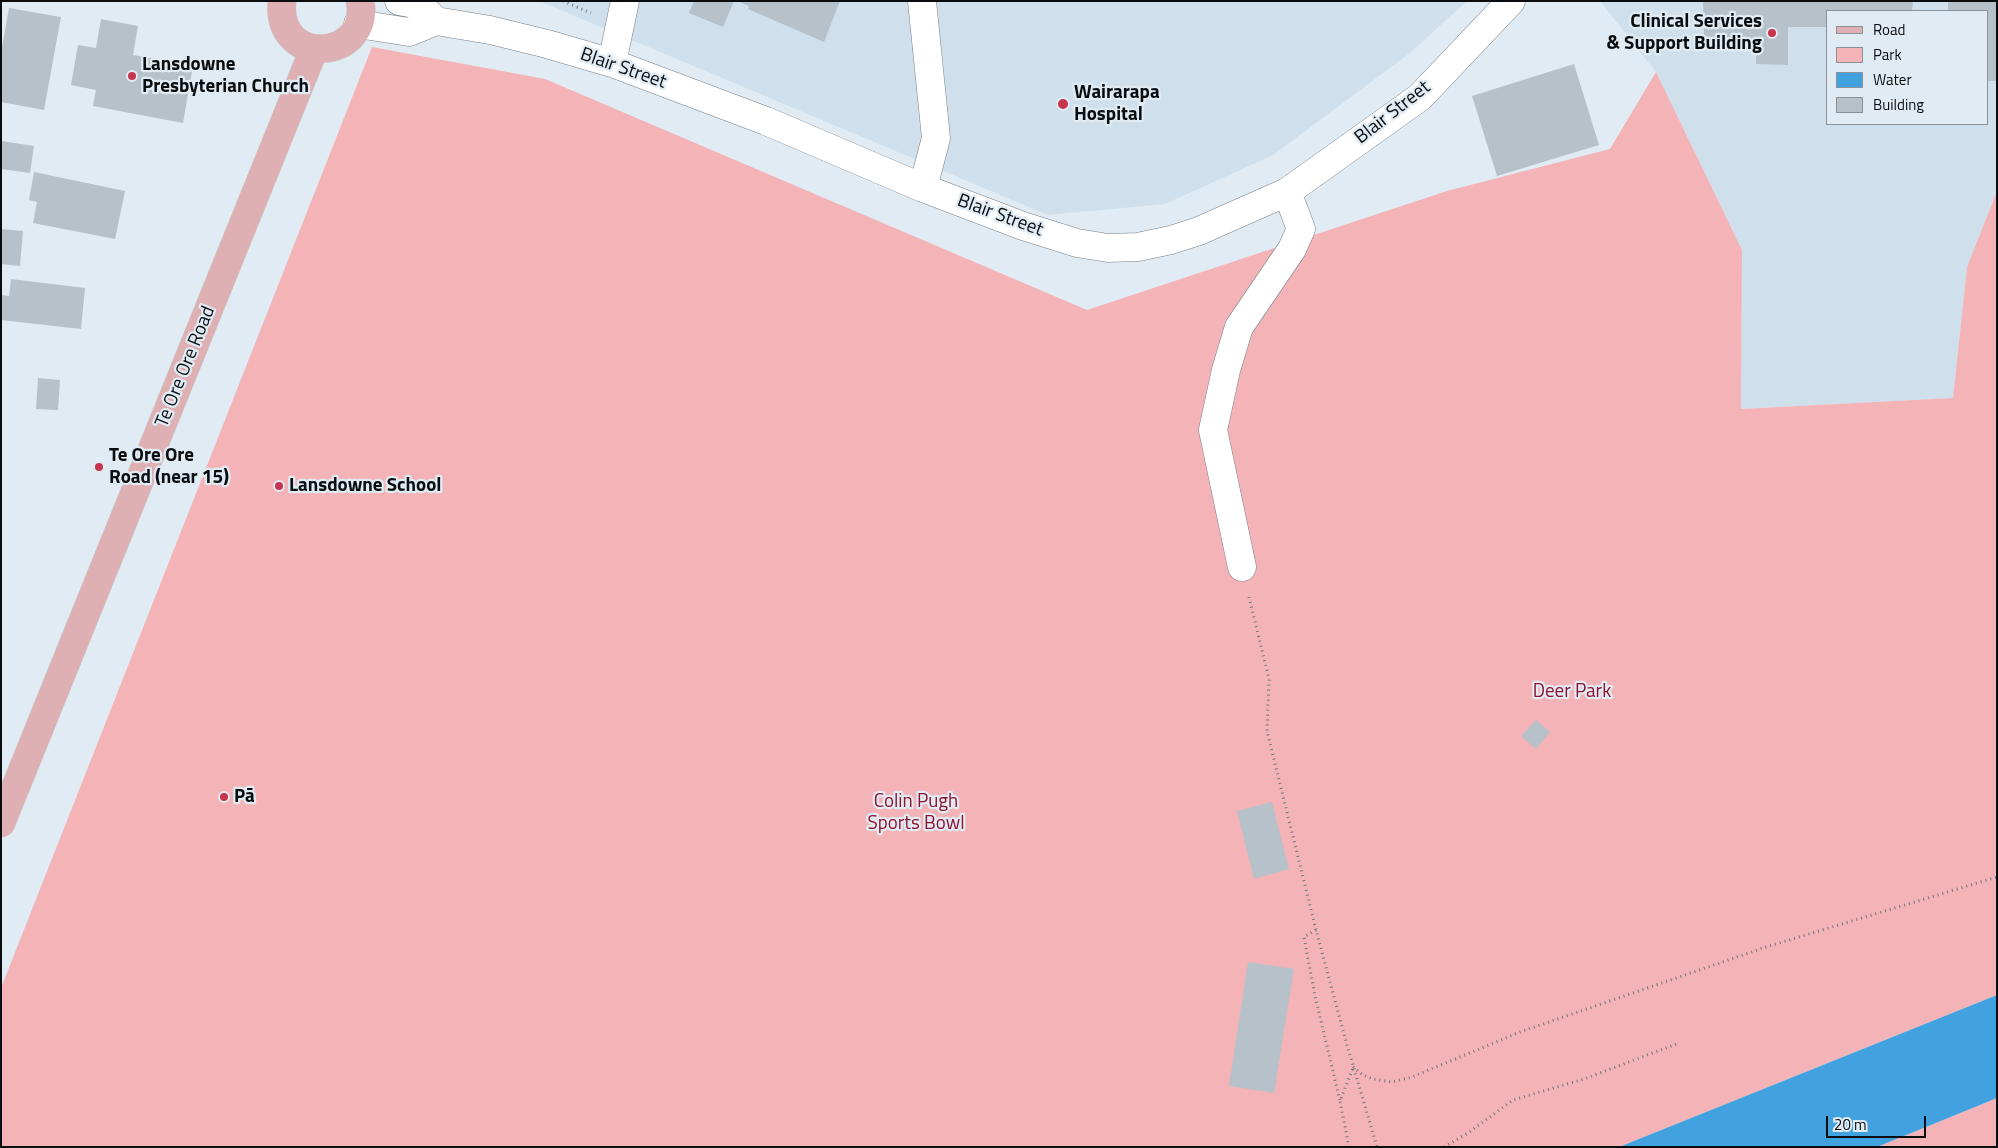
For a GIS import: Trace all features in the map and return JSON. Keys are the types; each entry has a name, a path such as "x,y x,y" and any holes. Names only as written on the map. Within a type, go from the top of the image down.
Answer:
{"main road":[{"path":"280,2 283,23 288,32 294,40 314,49 325,50 335,47 353,34 359,13"},
{"name":"Te Ore Ore Road","path":"1,823 7,794 314,49"}],"street":[{"path":"359,13 409,32 436,21 420,5 399,1"},
{"path":"612,63 625,1"},
{"path":"922,1 936,138 923,188"},
{"name":"Blair Street","path":"436,21 490,30 612,63 766,121 923,188 1032,229 1077,243 1108,248 1138,247 1171,240 1199,231 1287,192 1420,97 1511,1"},
{"path":"1242,567 1213,430 1226,370 1239,327 1292,249 1301,229 1287,192"}],"path":[{"path":"1242,567 1269,679 1267,730 1316,930 1377,1147"},
{"path":"1353,1067 1363,1075 1373,1079 1392,1082 1412,1077 1520,1032 1756,951 1997,877"},
{"path":"1316,930 1304,937 1315,996 1340,1101 1348,1147"},
{"path":"1444,1147 1468,1133 1513,1100 1584,1078 1679,1043"},
{"path":"1340,1101 1353,1067"}],"shaded area":[{"name":"Wairarapa Hospital","path":"539,1 1467,1 1410,53 1273,155 1165,204 1048,215"},
{"path":"1600,1 1997,1 1997,191 1967,267 1953,398 1741,409 1742,250 1656,72"}],"green space":[{"path":"372,47 545,79 1087,310 1447,191 1610,149 1656,72 1742,250 1741,409 1953,398 1967,267 1997,191 1997,995 1619,1147 1,1147 1,988"},
{"path":"1997,1098 1997,1147 1877,1147"}],"water":[{"path":"1997,995 1997,1098 1877,1147 1619,1147"}],"building":[{"path":"694,1 734,1 723,27 689,13"},
{"path":"737,1 840,1 824,42 748,9 749,6"},
{"name":"Clinical Services & Support Building","path":"1703,1 1913,1 1912,10 1826,10 1826,27 1788,27 1788,65 1756,64 1756,39 1704,38"},
{"path":"1948,1 1997,1 1997,81 1988,81 1988,10 1948,10"},
{"path":"9,8 61,17 44,110 1,102 1,53"},
{"name":"Lansdowne Presbyterian Church","path":"101,19 138,26 133,55 193,66 183,123 93,106 96,90 71,85 78,45 96,48"},
{"path":"1574,64 1599,145 1497,176 1472,96"},
{"path":"2,141 34,146 30,173 1,169"},
{"path":"34,172 125,191 115,239 33,223 37,202 29,200"},
{"path":"1,229 23,231 20,266 1,264"},
{"path":"11,279 85,288 81,329 1,320 1,295 9,296"},
{"path":"38,378 60,380 58,410 36,409"},
{"path":"1536,720 1550,732 1536,749 1521,736"},
{"path":"1272,802 1289,869 1254,879 1237,811"},
{"path":"1248,962 1294,969 1274,1093 1229,1086"}],"place":[{"name":"Clinical Services & Support Building","path":"1772,33"},
{"name":"Lansdowne Presbyterian Church","path":"132,76"},
{"name":"Wairarapa Hospital","path":"1063,104"},
{"name":"Te Ore Ore Road (near 15)","path":"99,467"},
{"name":"Lansdowne School","path":"279,486"},
{"name":"Pā","path":"224,797"}],"park label":[{"name":"Deer Park","path":"1572,692"},
{"name":"Colin Pugh Sports Bowl","path":"916,813"}]}
